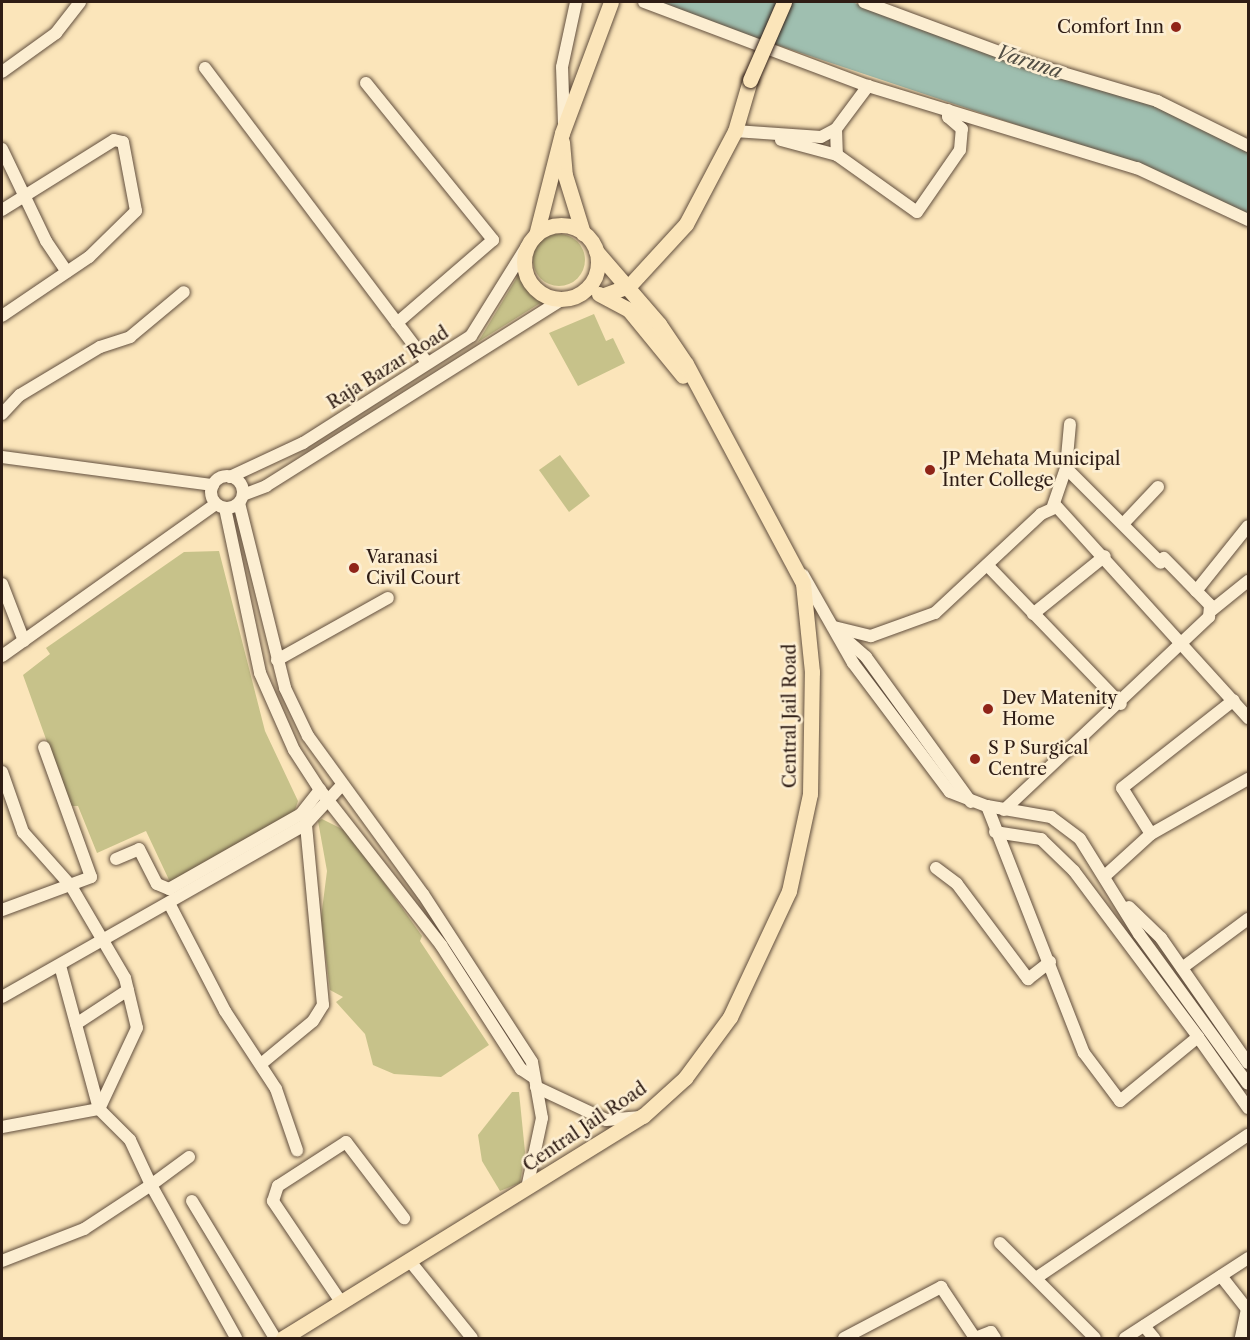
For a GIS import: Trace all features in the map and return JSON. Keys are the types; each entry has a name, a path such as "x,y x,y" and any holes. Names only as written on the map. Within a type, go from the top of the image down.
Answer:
{"main road":[{"path":"611,2 602,19 563,129 525,267 534,287 564,298 581,292 604,295 628,286 686,224 735,130 750,81 783,2"},
{"path":"563,129 565,175 584,233 596,251 596,274 581,292"},
{"path":"531,240 563,225 584,233"},
{"name":"Central Jail Road","path":"283,1338 643,1116 685,1078 730,1017 789,891 810,783 812,672 806,602 796,564 664,332 628,286 596,251"},
{"path":"604,295 646,327 695,386"}],"street":[{"path":"2,72 56,33 80,2"},
{"path":"563,129 562,67 576,2"},
{"path":"644,2 868,86 1137,168 1248,220"},
{"path":"864,2 1029,63 1157,101 1244,143 1248,131"},
{"path":"205,68 427,363"},
{"path":"366,83 493,240 397,324"},
{"path":"735,130 770,136 816,138 836,129 868,86"},
{"path":"770,136 808,151 837,155 917,212 960,150 962,129 948,117 948,110"},
{"path":"836,129 837,155"},
{"path":"2,210 114,140 123,142 138,207 108,242 2,316"},
{"path":"2,149 23,196 68,272"},
{"name":"Raja Bazar Road","path":"213,485 285,453 427,363 482,324 531,240"},
{"path":"2,414 20,395 100,347 130,337 184,292"},
{"path":"2,656 221,506 266,486 564,298"},
{"path":"838,632 872,636 914,624 989,567 1053,506 1066,468 1070,424"},
{"path":"2,457 213,485 221,506 260,674 280,724 324,795 441,945 520,1069 535,1082 606,1120 643,1116"},
{"path":"1066,468 1196,591 1212,610"},
{"path":"230,477 238,481 277,660 308,736 423,894 531,1062 541,1127 527,1188"},
{"path":"1123,524 1158,488"},
{"path":"1053,506 1068,515 1248,718"},
{"path":"1196,591 1248,526"},
{"path":"1033,614 1105,556"},
{"name":"Central Jail Road","path":"796,564 838,632 866,657 970,802 987,806"},
{"path":"989,567 1121,704"},
{"path":"1004,810 1184,644 1212,610 1248,581"},
{"path":"2,584 24,641"},
{"path":"277,660 388,598"},
{"path":"1151,834 1122,788 1234,700"},
{"path":"2,910 91,877 44,747"},
{"path":"2,772 23,832 71,886 128,990 137,1028 99,1109"},
{"path":"1107,874 1151,834 1248,778"},
{"path":"116,859 139,849 157,884 169,889 301,814 324,795 342,785"},
{"path":"2,997 306,824 324,795"},
{"path":"987,806 1065,824 1107,874 1139,934 1248,1084"},
{"path":"987,806 1084,1053 1120,1101 1198,1037"},
{"path":"261,1064 313,1022 323,1005 306,824"},
{"path":"996,832 1041,839 1074,871 1248,1108"},
{"path":"936,868 957,884 1028,979 1050,962"},
{"path":"169,903 225,1011 261,1064 297,1150"},
{"path":"1125,905 1148,923 1248,1063"},
{"path":"1182,968 1248,919"},
{"path":"60,965 99,1109 130,1140 151,1185 236,1338"},
{"path":"76,1024 128,990"},
{"path":"2,1127 99,1109"},
{"path":"1036,1278 1248,1135"},
{"path":"340,1302 273,1202 278,1186 346,1142 404,1218"},
{"path":"2,1261 84,1229 189,1157"},
{"path":"192,1201 275,1338"},
{"path":"1000,1243 1095,1338"},
{"path":"1125,1338 1248,1258"},
{"path":"409,1260 472,1338"},
{"path":"1221,1276 1247,1310 1241,1338"},
{"path":"844,1338 941,1287 975,1338 992,1332 995,1338"},
{"path":"1144,1326 1154,1338"}],"shaded area":[{"path":"648,2 852,2 1005,59 1161,107 1248,151 1248,226 1065,141"},
{"path":"559,234 569,236 577,242 583,250 585,260 583,270 577,278 569,284 559,286 549,284 541,278 535,270 533,260 535,250 541,242 549,236"},
{"path":"519,274 524,286 545,300 478,342"},
{"path":"594,314 606,341 613,338 625,363 578,386 549,333"},
{"path":"560,455 590,496 569,512 539,470"},
{"path":"219,551 265,731 298,801 294,813 170,882 146,831 97,853 78,806 70,806 23,675 50,654 46,648 184,552"},
{"path":"322,819 348,832 422,936 420,941 489,1045 441,1077 394,1074 373,1065 365,1034 336,1002 343,997 330,990 321,918 327,871 318,821"},
{"path":"512,1092 519,1092 525,1152 520,1183 500,1191 482,1161 478,1135"}],"place":[{"name":"Comfort Inn","path":"1176,27"},
{"name":"JP Mehata Municipal Inter College","path":"930,470"},
{"name":"Varanasi Civil Court","path":"354,568"},
{"name":"Dev Matenity Home","path":"988,709"},
{"name":"S P Surgical Centre","path":"975,759"}],"water label":[{"name":"Varuna","path":"1029,62"}]}
